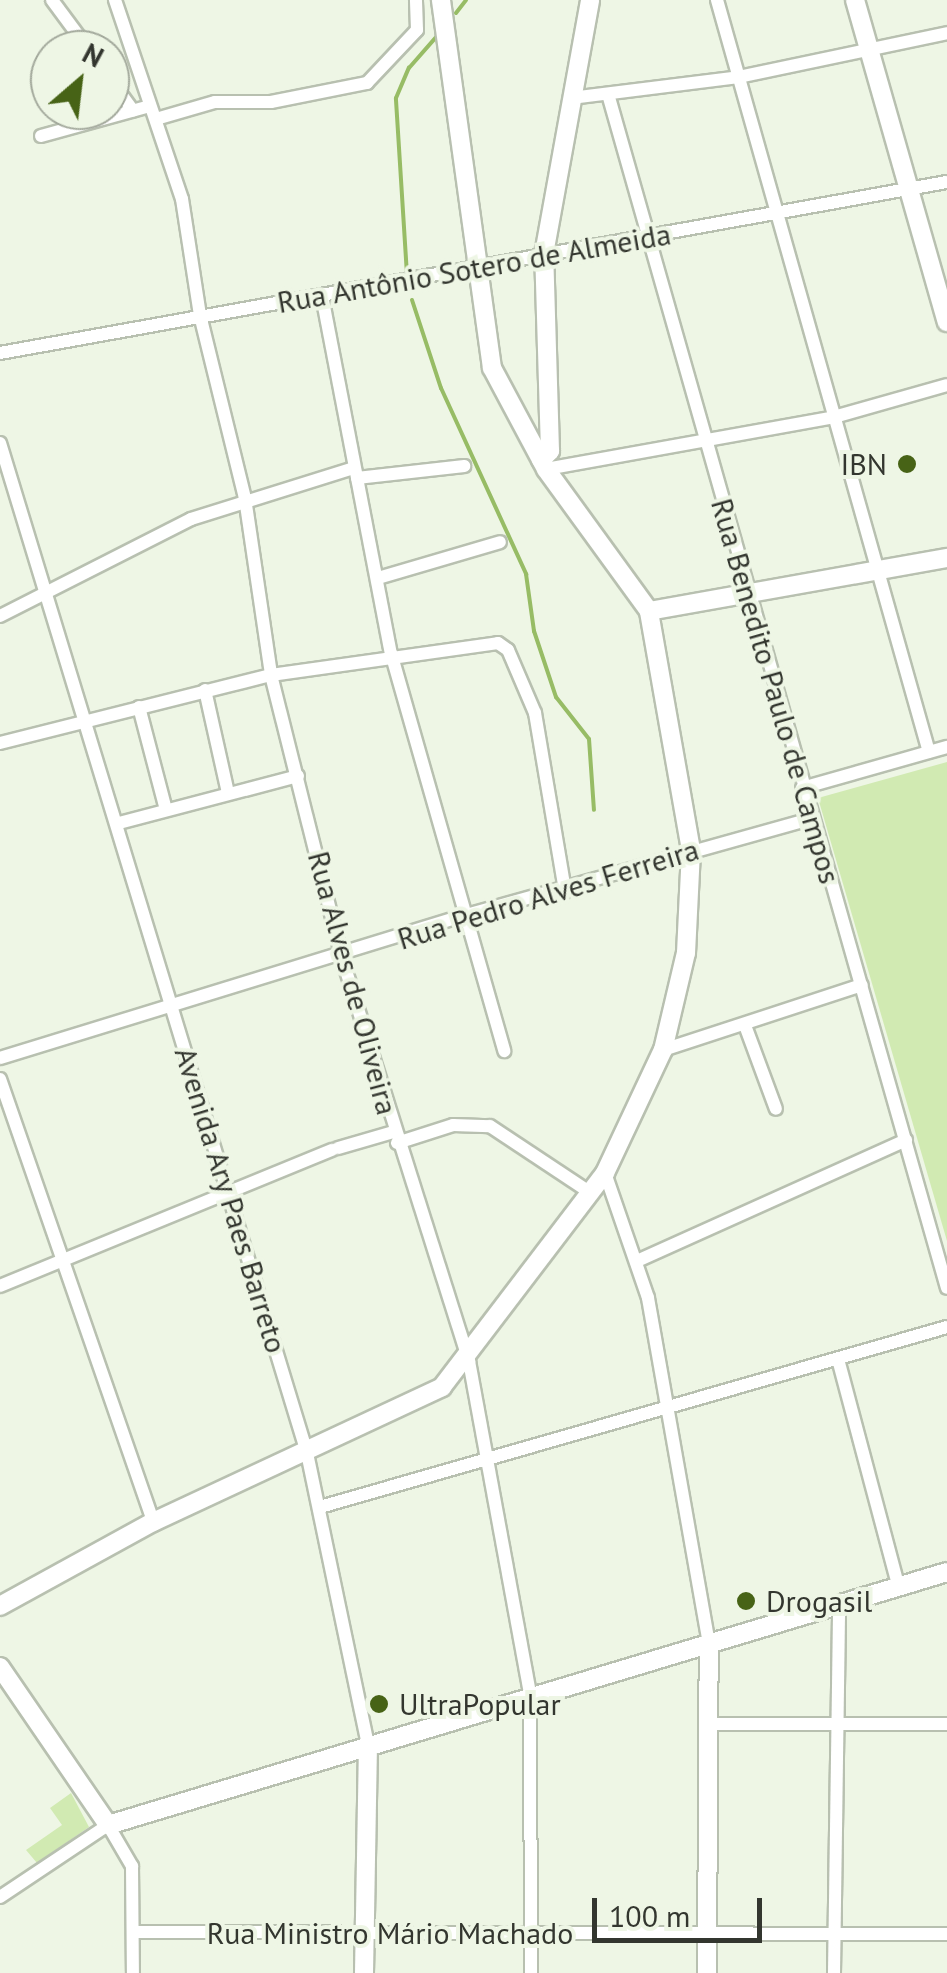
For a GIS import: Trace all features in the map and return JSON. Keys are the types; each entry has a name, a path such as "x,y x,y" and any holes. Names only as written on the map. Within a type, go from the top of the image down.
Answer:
{"street":[{"path":"52,0 74,30"},
{"name":"Rua Alves de Oliveira","path":"115,0 182,198 200,315 245,498 271,675 342,958 395,1138 469,1361 530,1693 532,1973"},
{"path":"41,136 133,111 153,113 215,102 271,102 367,83 417,30 416,0"},
{"path":"0,1606 152,1522 412,1407 469,1361 605,1173 663,1050 686,953 691,850 649,610 543,464 492,368 441,0"},
{"path":"543,464 550,451 544,254 590,0"},
{"path":"717,0 929,752"},
{"path":"856,0 947,322"},
{"path":"571,98 740,77 947,34"},
{"name":"Rua Benedito Paulo de Campos","path":"608,94 750,592 810,820 862,984 947,1288"},
{"path":"130,107 133,111"},
{"name":"Rua Antônio Sotero de Almeida","path":"0,353 947,182"},
{"path":"322,296 392,654 504,1051"},
{"path":"543,464 834,417 947,385"},
{"name":"Avenida Ary Paes Barreto","path":"0,444 230,1188 320,1507 368,1744 364,1973"},
{"path":"0,616 245,498 356,473 464,466"},
{"path":"378,578 500,542"},
{"path":"649,610 947,558"},
{"path":"0,743 271,675 392,654 498,642 508,650 535,712 565,891"},
{"path":"206,690 228,794"},
{"path":"139,708 166,810"},
{"path":"802,788 947,747"},
{"path":"120,823 298,776"},
{"name":"Rua Pedro Alves Ferreira","path":"0,1058 342,958 463,916 565,891 691,850 810,820"},
{"path":"663,1050 746,1028 862,984"},
{"path":"746,1028 776,1109"},
{"path":"0,1079 152,1522"},
{"path":"0,1286 230,1188 335,1149 453,1125 490,1126 590,1193"},
{"path":"637,1261 906,1140"},
{"path":"605,1173 637,1261 670,1411 710,1645 713,1724 707,1973"},
{"path":"320,1507 670,1411 947,1326"},
{"path":"838,1359 898,1584"},
{"path":"0,1897 108,1825 530,1693 710,1645 947,1572"},
{"path":"834,1973 838,1604"},
{"path":"0,1667 132,1866 133,1973"},
{"path":"713,1724 947,1724"},
{"name":"Rua Ministro Mário Machado","path":"134,1932 947,1934"}],"green space":[{"path":"947,762 947,1241 818,798"},
{"path":"71,1793 89,1827 37,1863 26,1850 62,1825 50,1808"}],"waterway":[{"path":"456,13 466,0"},
{"path":"407,275 396,98 409,68 438,35"},
{"path":"412,300 441,388 526,574 534,631 556,697 589,739 594,810"}],"place":[{"name":"IBN","path":"907,464"},
{"name":"Drogasil","path":"746,1601"},
{"name":"UltraPopular","path":"379,1704"}]}
